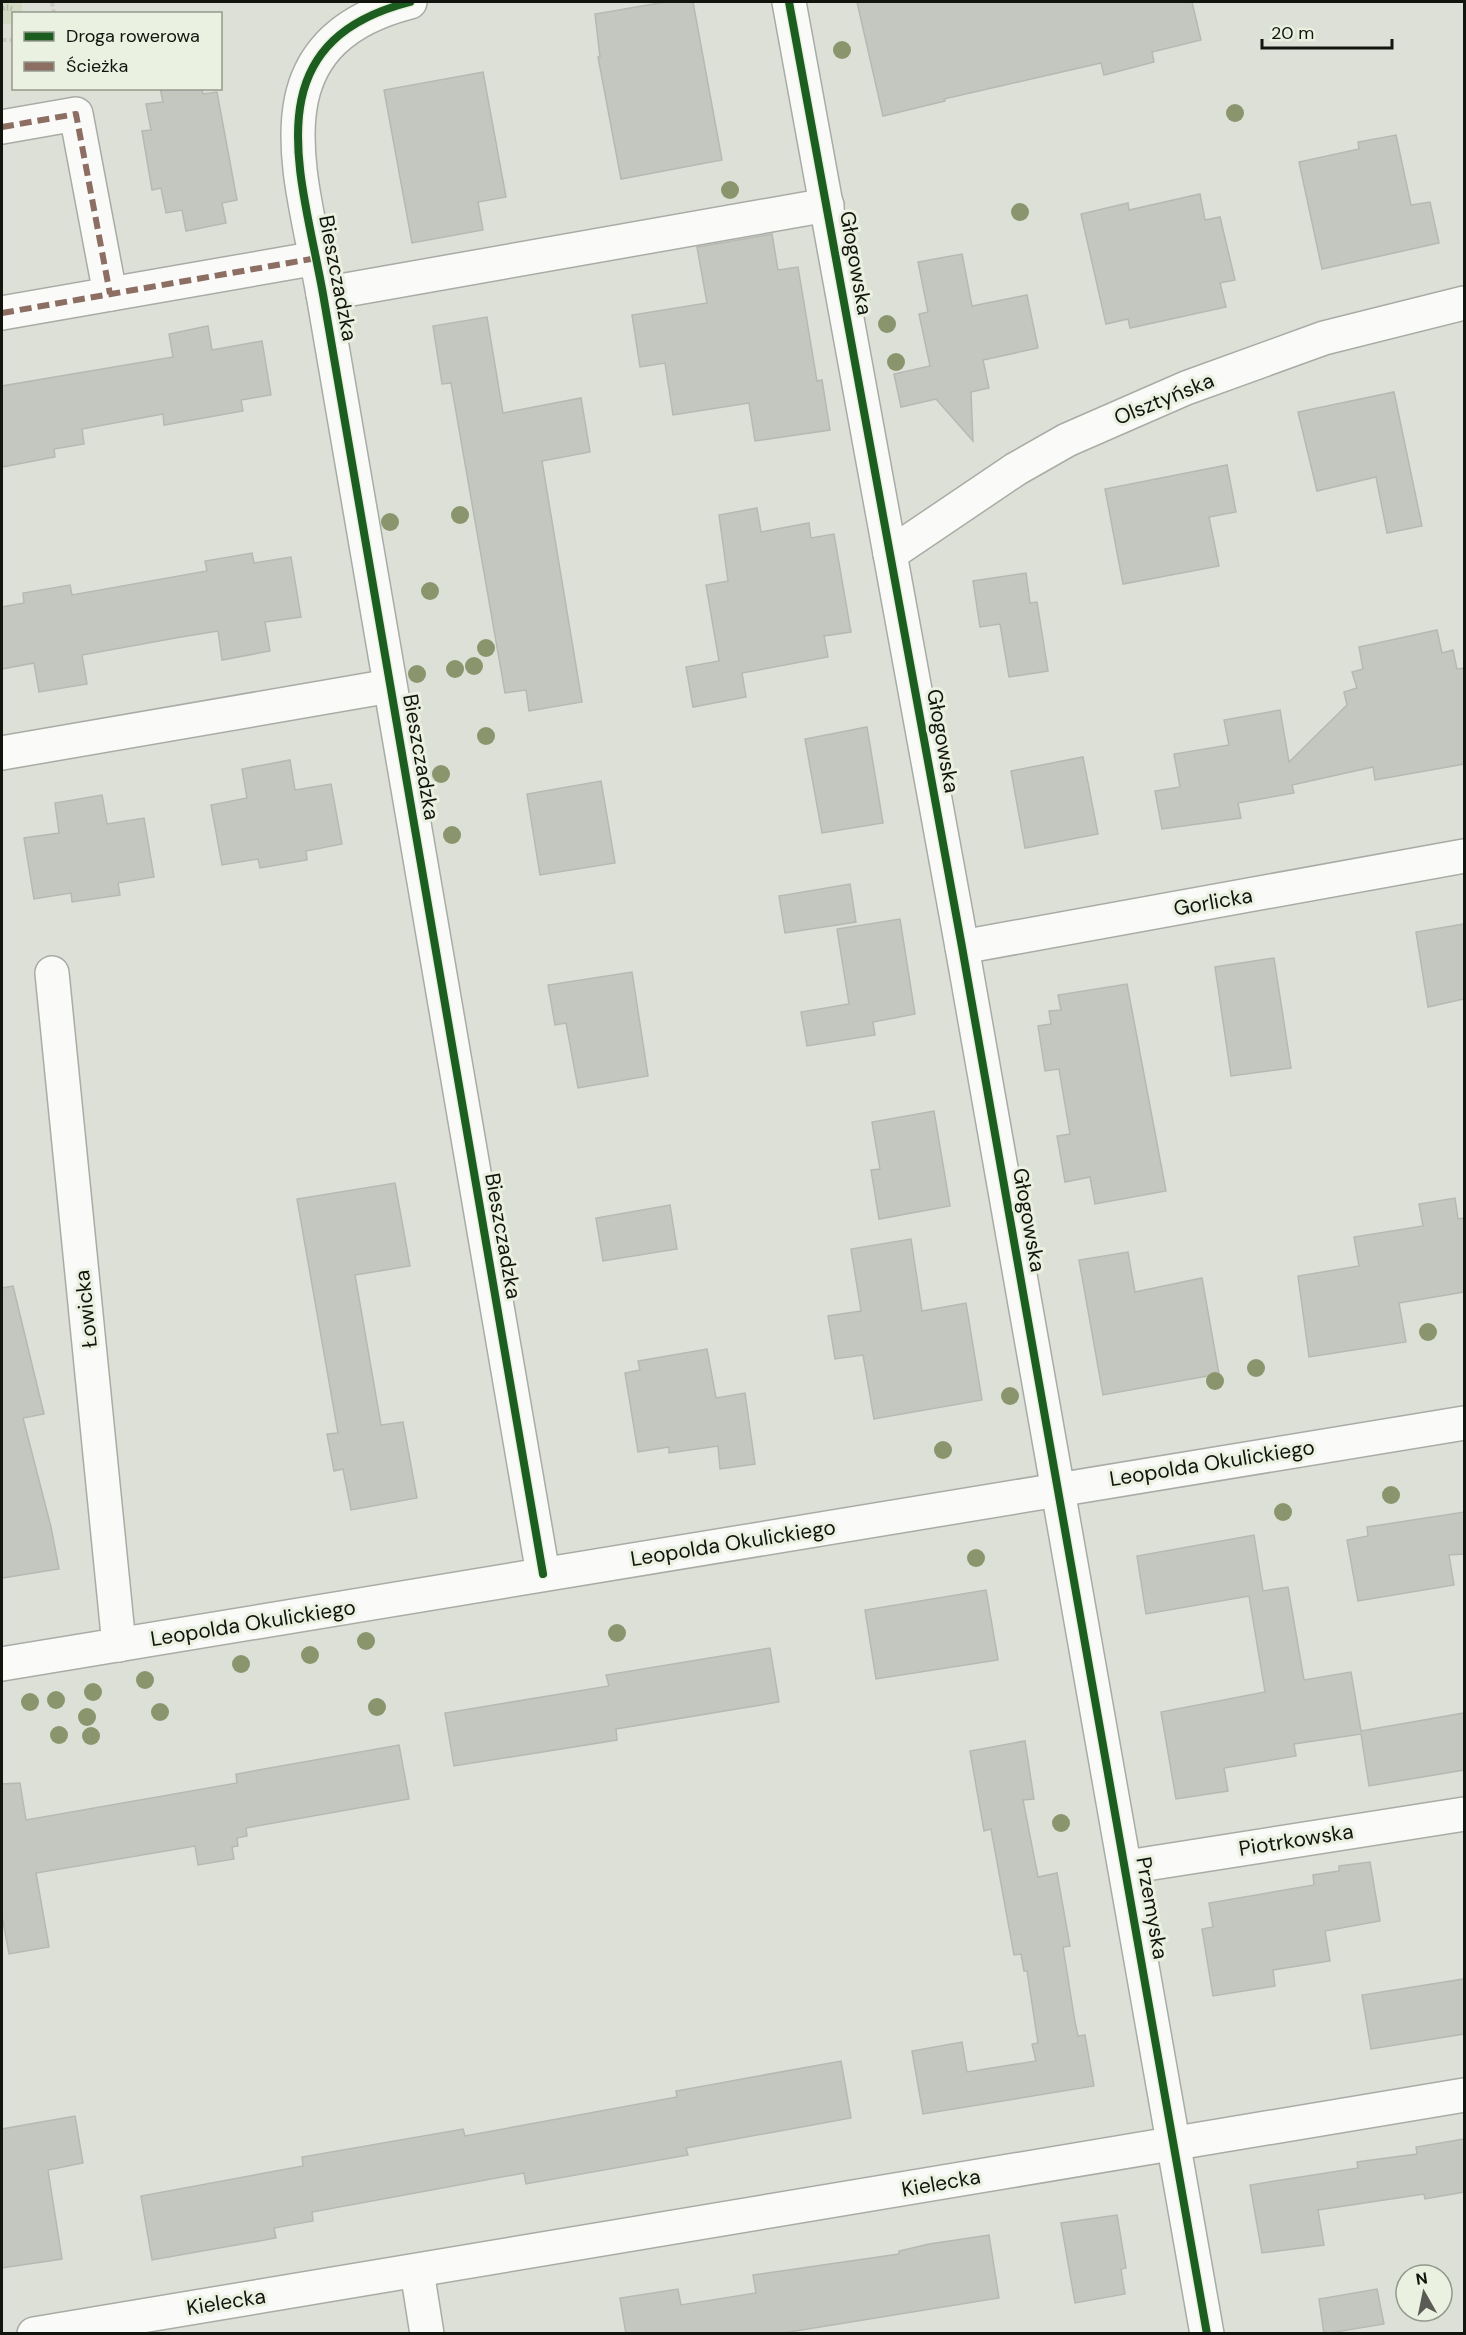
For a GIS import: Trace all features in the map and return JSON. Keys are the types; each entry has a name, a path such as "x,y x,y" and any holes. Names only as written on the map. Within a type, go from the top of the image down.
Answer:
{"street":[{"name":"Bieszczadzka","path":"410,2 384,8 355,22 334,37 309,78 299,106 296,129 301,184 317,258 543,1574"},
{"name":"Głogowska","path":"789,2 1059,1488"},
{"path":"2,128 76,114 110,294"},
{"name":"Bieszczadzka","path":"323,294 827,205"},
{"name":"Bieszczadzka","path":"2,313 317,258"},
{"name":"Olsztyńska","path":"890,554 1006,475 1067,440 1186,388 1324,338 1464,303"},
{"name":"Bieszczadzka","path":"2,753 390,686"},
{"name":"Gorlicka","path":"962,947 1464,856"},
{"name":"Łowicka","path":"52,973 119,1645"},
{"name":"Leopolda Okulickiego","path":"2,1665 1059,1488 1464,1423"},
{"name":"Przemyska","path":"1059,1488 1208,2334"},
{"name":"Piotrkowska","path":"1127,1867 1464,1814"},
{"name":"Kielecka","path":"34,2334 1464,2095"},
{"path":"417,2271 427,2334"}],"green space":[{"path":"2,2 22,2 22,12 12,12 12,24 2,24"}],"building":[{"path":"665,2 693,2 722,160 621,179 598,57 600,57 595,14"},
{"path":"857,2 1192,2 1201,40 1152,52 1154,62 1104,75 1101,63 944,99 945,101 883,116"},
{"path":"483,72 506,197 478,202 483,230 412,243 384,90"},
{"path":"160,90 202,90 203,94 217,92 237,200 222,203 226,223 186,231 182,210 166,213 161,188 152,190 142,131 151,130 146,104 163,102"},
{"path":"1396,135 1411,205 1430,202 1439,243 1322,269 1299,162 1359,149 1358,142"},
{"path":"1200,194 1205,220 1220,217 1235,280 1220,283 1226,307 1130,328 1128,319 1106,324 1081,214 1128,203 1129,210"},
{"path":"772,234 778,270 798,267 817,381 822,380 830,430 755,441 749,403 673,415 665,363 640,367 632,315 707,303 697,247"},
{"path":"962,254 972,306 1027,295 1038,348 983,360 989,388 971,392 973,441 936,399 901,407 894,374 930,366 919,314 928,312 918,262"},
{"path":"487,317 503,413 581,398 590,452 542,461 582,702 529,711 526,690 505,693 451,383 442,384 433,326"},
{"path":"208,326 212,350 262,341 271,395 241,400 243,411 164,425 163,414 82,429 84,444 54,449 55,457 2,467 2,386 173,357 169,334"},
{"path":"1394,392 1422,526 1387,533 1376,477 1317,491 1298,412"},
{"path":"1227,465 1236,512 1209,517 1219,566 1123,584 1105,489"},
{"path":"757,508 761,532 809,523 811,538 834,534 851,632 824,636 828,657 742,673 746,697 693,707 686,667 719,661 706,585 728,581 719,515"},
{"path":"252,553 254,563 291,557 301,617 265,622 270,651 222,660 218,631 181,637 82,655 87,684 39,692 34,663 2,669 2,607 24,603 23,593 70,585 72,595 207,571 205,561"},
{"path":"1026,573 1030,603 1037,602 1048,671 1009,677 1000,624 980,627 973,581"},
{"path":"1437,630 1442,653 1453,650 1457,669 1464,668 1464,764 1375,780 1373,767 1292,785 1294,793 1238,803 1241,818 1162,829 1155,791 1180,787 1174,754 1229,745 1224,720 1280,710 1289,762 1347,705 1344,692 1357,688 1352,672 1363,669 1359,647"},
{"path":"867,727 883,823 822,833 805,739"},
{"path":"1083,757 1098,834 1025,848 1011,771"},
{"path":"290,760 295,790 331,784 342,844 306,851 307,860 260,868 258,859 222,865 211,805 247,798 242,769"},
{"path":"601,781 615,863 540,875 527,794"},
{"path":"102,795 107,824 144,818 154,877 118,883 120,895 72,902 71,893 34,899 24,838 59,833 55,803"},
{"path":"850,884 856,922 785,933 779,896"},
{"path":"900,919 915,1014 873,1022 875,1035 807,1046 801,1012 849,1004 837,929"},
{"path":"1464,924 1464,999 1428,1007 1416,932"},
{"path":"1274,958 1291,1068 1231,1076 1215,967"},
{"path":"632,972 648,1076 578,1088 566,1023 555,1025 548,985"},
{"path":"1127,984 1166,1191 1095,1204 1090,1177 1065,1182 1057,1136 1070,1134 1059,1069 1045,1071 1038,1026 1051,1024 1049,1011 1061,1010 1058,995"},
{"path":"934,1111 950,1206 879,1219 871,1170 880,1169 872,1122"},
{"path":"395,1183 410,1266 355,1275 381,1425 403,1422 417,1498 351,1510 343,1469 334,1471 327,1434 338,1433 297,1199"},
{"path":"1455,1198 1458,1219 1464,1218 1464,1292 1399,1303 1406,1342 1309,1357 1298,1276 1359,1266 1354,1237 1423,1226 1419,1204"},
{"path":"670,1205 677,1249 603,1261 596,1218"},
{"path":"911,1239 922,1311 966,1303 982,1400 874,1419 863,1355 835,1359 828,1316 861,1311 851,1249"},
{"path":"1128,1252 1135,1292 1202,1278 1219,1374 1103,1395 1079,1260"},
{"path":"13,1286 44,1414 23,1418 51,1527 59,1569 2,1578 2,1288"},
{"path":"707,1349 716,1398 745,1393 755,1464 720,1469 718,1446 669,1453 669,1447 638,1452 625,1373 640,1370 638,1361"},
{"path":"1464,1512 1464,1554 1449,1555 1454,1585 1358,1601 1347,1540 1368,1536 1367,1527"},
{"path":"1254,1535 1263,1591 1288,1587 1304,1680 1351,1672 1361,1731 1464,1713 1464,1770 1369,1786 1361,1734 1294,1744 1296,1756 1224,1768 1228,1791 1176,1799 1161,1712 1265,1692 1249,1596 1146,1614 1137,1556"},
{"path":"986,1590 998,1660 876,1679 865,1610"},
{"path":"770,1648 779,1702 616,1729 617,1740 454,1766 445,1713 609,1686 606,1675"},
{"path":"1025,1741 1034,1799 1023,1800 1038,1877 1057,1873 1070,1946 1063,1947 1075,2022 1078,2036 1085,2035 1094,2086 923,2114 912,2051 962,2042 967,2072 1036,2061 1032,2044 1038,2043 1027,1971 1024,1971 1021,1954 1014,1955 991,1829 984,1831 970,1751"},
{"path":"399,1745 409,1799 246,1828 247,1836 237,1838 238,1846 232,1847 234,1859 198,1865 195,1846 36,1873 49,1947 9,1954 2,1916 2,1784 20,1783 26,1820 237,1783 236,1774"},
{"path":"1370,1862 1380,1921 1325,1931 1330,1961 1273,1970 1275,1986 1213,1996 1202,1929 1213,1927 1209,1903 1314,1885 1313,1875 1339,1871 1339,1866"},
{"path":"1464,1979 1464,2034 1371,2049 1362,1995"},
{"path":"841,2061 851,2118 686,2148 688,2155 526,2184 524,2173 312,2212 313,2221 274,2228 276,2238 152,2260 141,2196 303,2166 302,2157 463,2129 465,2136 677,2097 676,2091"},
{"path":"75,2116 83,2163 48,2170 62,2259 2,2268 2,2129"},
{"path":"1464,2139 1464,2192 1425,2199 1424,2194 1318,2210 1324,2245 1262,2253 1250,2185 1358,2168 1357,2162 1417,2154 1416,2147"},
{"path":"1117,2215 1126,2268 1121,2269 1125,2294 1075,2303 1061,2223"},
{"path":"989,2235 999,2298 777,2334 626,2334 620,2298 678,2289 681,2305 756,2293 753,2275 899,2254 899,2251 929,2244"},
{"path":"1377,2289 1384,2324 1324,2334 1319,2299"}],"marked path":[{"path":"2,127 76,114 110,294"},
{"path":"2,313 317,258"}],"cycle path":[{"path":"410,2 359,21 326,48 307,81 299,119 299,161 543,1574"},
{"path":"789,2 962,947 1207,2334"}]}
